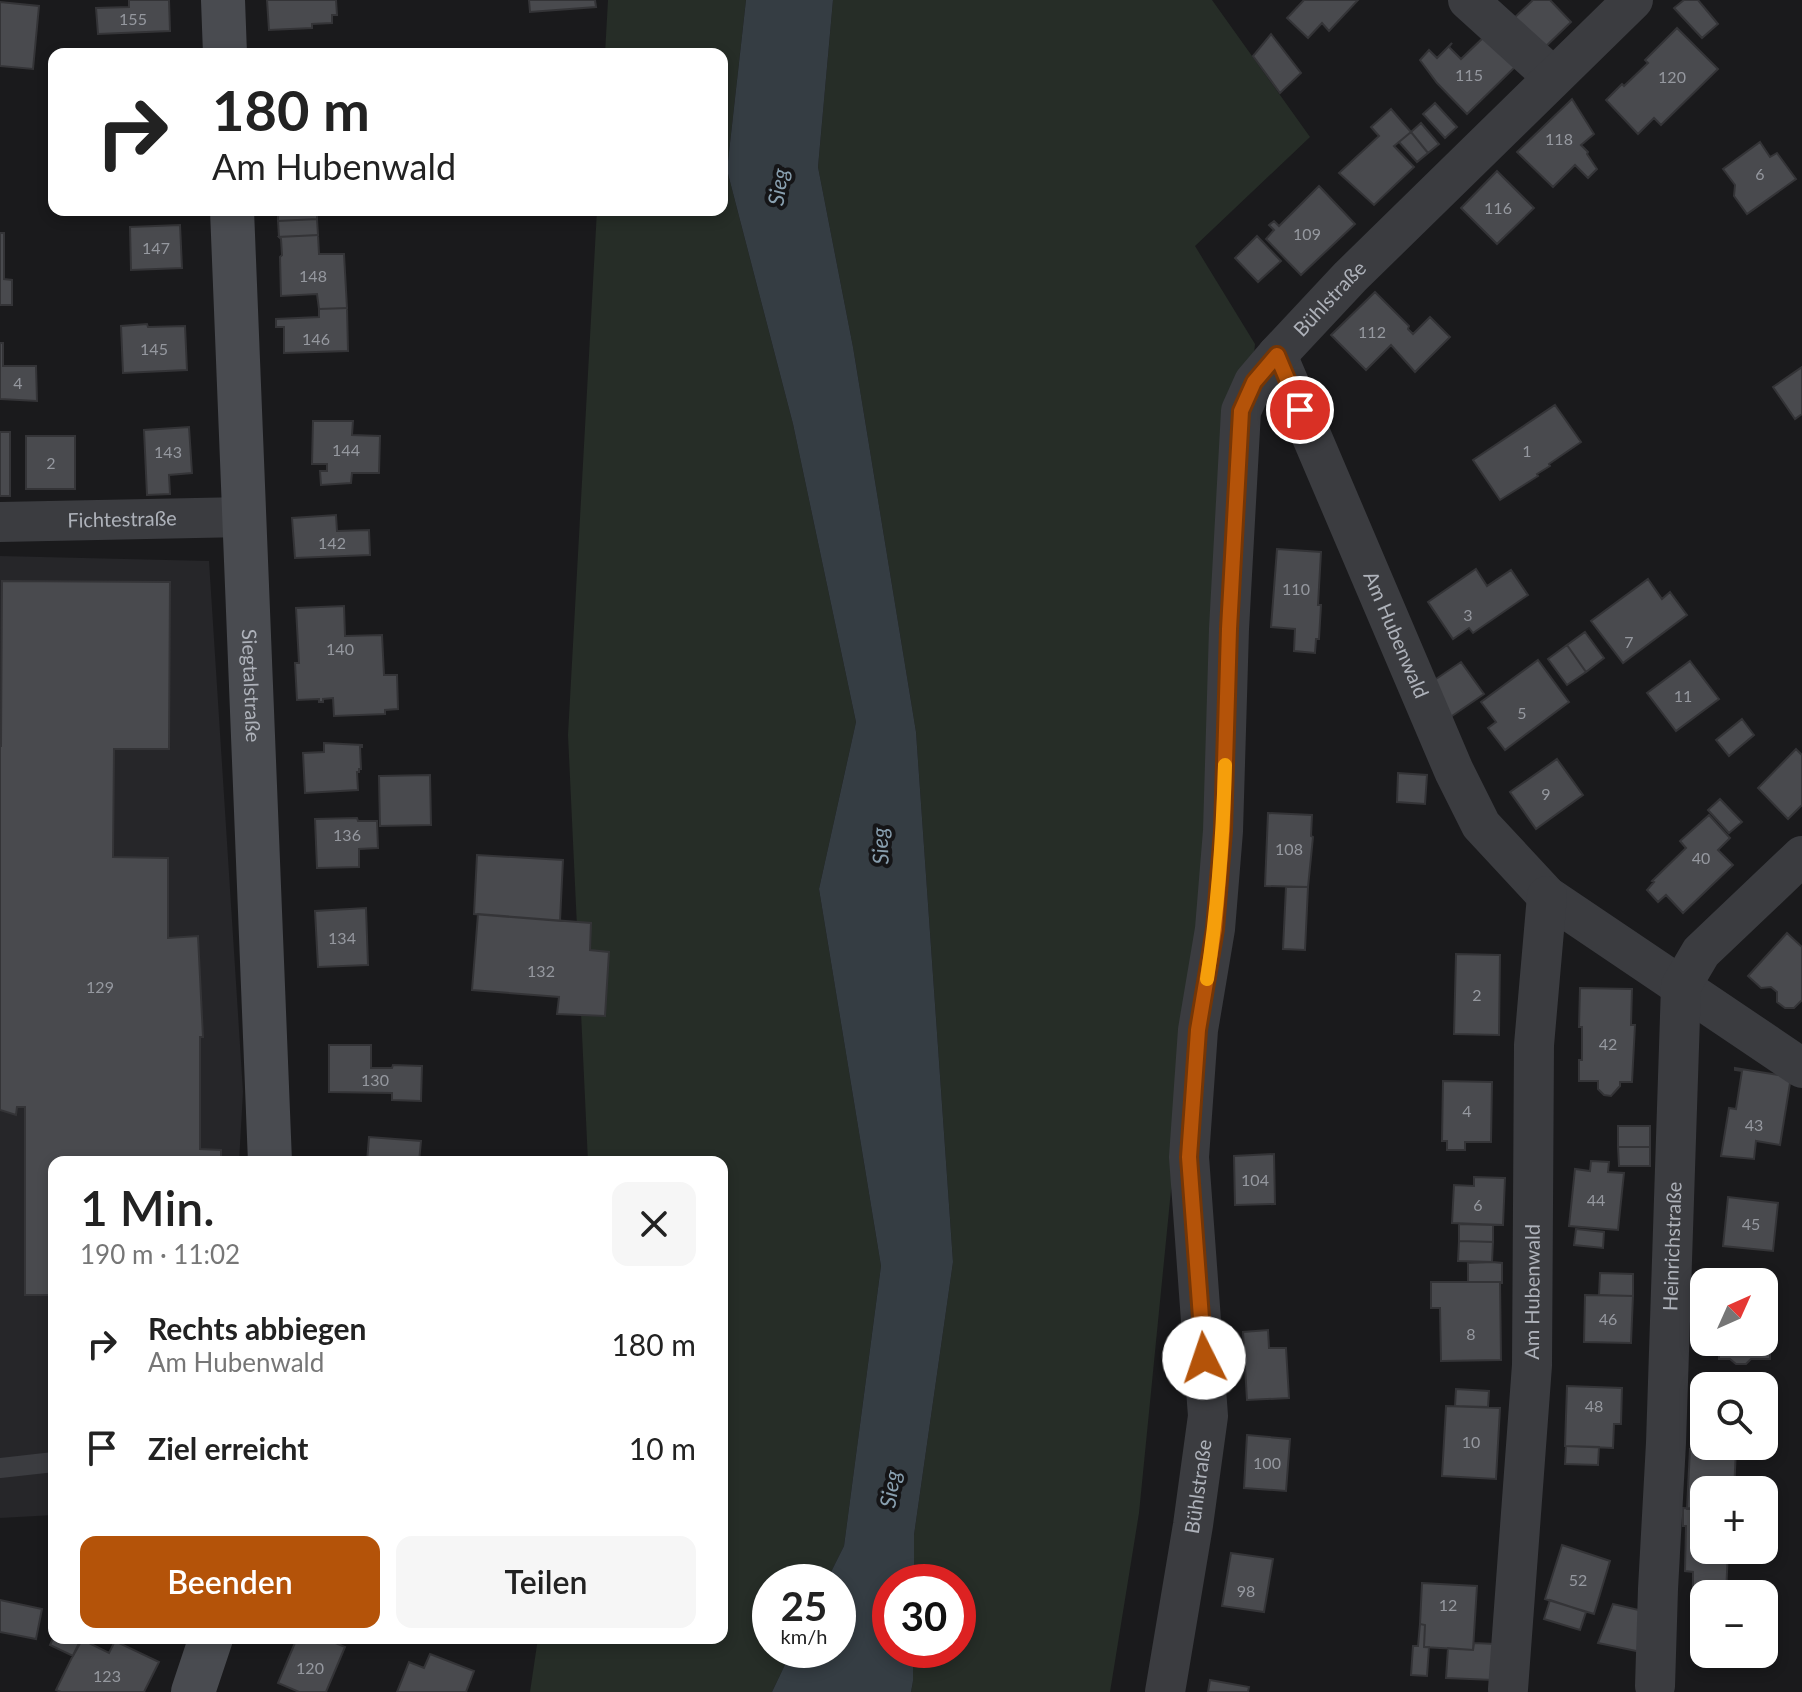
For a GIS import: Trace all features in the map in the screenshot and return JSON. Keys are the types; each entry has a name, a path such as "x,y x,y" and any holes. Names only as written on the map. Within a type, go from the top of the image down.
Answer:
{"main road":[{"path":"223,0 225,48"},
{"name":"Siegtalstraße","path":"232,216 270,1156"},
{"path":"193,1692 209,1644"}],"street":[{"path":"1468,0 1553,77"},
{"name":"Bühlstraße","path":"1165,1692 1208,1416 1189,1157 1198,1030 1215,929 1223,831 1229,629 1241,411 1254,382 1350,277 1633,0"},
{"name":"Am Hubenwald","path":"1277,355 1454,771 1481,825 1547,896 1802,1068"},
{"name":"Fichtestraße","path":"0,522 245,517"},
{"name":"Heinrichstraße","path":"1655,1686 1681,986 1701,952 1802,856"},
{"name":"Am Hubenwald","path":"1508,1689 1532,1365 1534,1045 1547,896"}],"lane":[{"path":"0,1468 48,1463"}],"shaded area":[{"path":"608,0 746,0 728,161 728,48 605,48"},
{"path":"833,0 1212,0 1310,137 1195,246 1255,344 1139,1513 1110,1692 911,1692 913,1668 976,1668 976,1564 914,1564 914,1535 953,1262 916,732 853,347 818,167"},
{"path":"728,174 793,424 856,722 819,889 881,1266 844,1546 835,1564 752,1564 752,1668 783,1668 772,1692 530,1692 537,1644 728,1644 728,1156 588,1156 568,735 597,216 728,216"},
{"path":"0,556 209,561 243,1092 239,1156 48,1156 48,1515 0,1518"}],"water":[{"name":"Sieg","path":"746,0 833,0 818,167 853,347 916,732 953,1262 914,1535 914,1564 872,1564 872,1668 913,1668 911,1692 772,1692 783,1668 856,1668 856,1564 835,1564 844,1546 881,1266 819,889 856,722 793,424 728,174"}],"building":[{"path":"129,0 169,0 170,31 98,34 96,8 129,7"},
{"path":"267,0 336,0 337,15 332,15 332,23 312,24 312,28 269,30"},
{"path":"529,0 595,0 596,7 530,12"},
{"path":"1304,0 1358,0 1329,31 1322,23 1308,38 1287,18"},
{"path":"1533,0 1550,0 1571,22 1541,51 1511,21"},
{"path":"1684,0 1698,0 1718,24 1702,38 1674,8"},
{"path":"0,2 39,6 33,69 0,66"},
{"path":"1677,28 1718,69 1661,125 1654,118 1638,134 1606,100 1648,63 1645,60"},
{"path":"1271,34 1301,73 1280,93 1253,56"},
{"path":"1486,35 1516,66 1467,114 1420,60 1429,50 1437,58 1452,43 1449,47 1461,59"},
{"path":"1572,99 1594,134 1581,145 1597,169 1588,178 1575,165 1553,187 1517,152"},
{"path":"1435,103 1457,127 1445,138 1423,114"},
{"path":"1391,109 1411,132 1394,146 1414,167 1374,205 1339,173 1379,136 1371,127"},
{"path":"1421,123 1439,144 1428,153 1411,132"},
{"path":"1411,132 1428,153 1417,162 1399,142"},
{"path":"1760,142 1770,157 1777,153 1796,179 1747,214 1734,196 1735,185 1723,169"},
{"path":"1497,171 1534,208 1497,244 1461,208"},
{"path":"1319,186 1355,224 1301,275 1266,239 1274,230 1269,225 1274,221 1279,226"},
{"path":"278,216 317,216 317,219 278,221"},
{"path":"317,219 318,235 279,237 278,221"},
{"path":"180,225 182,268 131,270 130,227"},
{"path":"0,233 4,233 4,279 12,280 12,305 0,305"},
{"path":"318,235 319,254 344,254 347,308 319,309 317,294 281,296 279,237"},
{"path":"1257,236 1281,261 1258,282 1235,258"},
{"path":"1375,292 1409,326 1413,334 1430,317 1450,337 1415,372 1391,345 1366,370 1331,335"},
{"path":"347,308 348,351 284,353 284,327 276,327 276,319 319,317 319,309"},
{"path":"147,324 148,327 185,326 187,370 123,373 121,326"},
{"path":"0,343 3,343 3,366 36,366 37,401 0,399"},
{"path":"1802,367 1802,414 1795,419 1773,387"},
{"path":"1555,405 1581,442 1549,464 1538,476 1500,500 1473,460"},
{"path":"313,421 353,421 352,435 380,436 379,473 352,473 351,483 321,485 320,471 327,471 327,464 312,464"},
{"path":"189,427 192,473 169,475 170,494 147,495 144,430"},
{"path":"0,432 10,432 10,496 0,496"},
{"path":"26,436 75,436 75,489 26,489"},
{"path":"336,515 337,531 369,530 370,555 295,558 292,518"},
{"path":"1277,549 1321,552 1319,639 1316,639 1315,653 1294,651 1295,629 1271,627"},
{"path":"1476,569 1487,586 1511,570 1528,595 1473,633 1469,628 1453,639 1428,602"},
{"path":"1648,579 1662,599 1670,592 1687,615 1623,663 1591,621"},
{"path":"2,581 170,582 169,749 114,749 113,857 168,858 168,938 198,936 203,1037 200,1037 200,1149 221,1150 221,1156 48,1156 48,1295 25,1295 25,1107 17,1107 16,1115 0,1110"},
{"path":"344,606 345,636 382,635 384,675 397,675 398,709 385,710 385,714 334,716 333,698 323,699 323,702 319,699 297,700 295,663 299,663 296,608"},
{"path":"1585,632 1604,658 1586,672 1567,645"},
{"path":"1567,645 1586,672 1567,685 1548,659"},
{"path":"1538,660 1569,702 1505,750 1488,728 1496,722 1481,702"},
{"path":"1690,661 1719,699 1676,731 1647,693"},
{"path":"1461,662 1484,694 1449,718 1433,681"},
{"path":"1742,719 1754,735 1729,756 1716,740"},
{"path":"324,743 362,745 361,769 357,772 358,790 305,793 303,753 324,752"},
{"path":"1796,749 1802,755 1802,805 1788,819 1758,788"},
{"path":"1557,759 1583,795 1536,829 1510,792"},
{"path":"1398,773 1427,775 1425,804 1397,802"},
{"path":"430,775 431,825 380,826 379,776"},
{"path":"1720,799 1742,822 1729,833 1708,810"},
{"path":"1268,813 1312,815 1308,887 1265,886"},
{"path":"1709,815 1730,838 1718,850 1733,865 1683,913 1666,895 1658,902 1647,890 1652,881 1686,848 1680,841"},
{"path":"357,818 358,821 377,821 378,848 359,849 359,867 317,868 315,819"},
{"path":"477,855 563,860 560,921 474,914"},
{"path":"1286,887 1308,887 1305,950 1283,949"},
{"path":"366,908 368,965 318,967 315,911"},
{"path":"478,914 591,923 590,950 609,952 605,1016 557,1014 559,997 472,990"},
{"path":"1787,933 1802,947 1802,1000 1794,1008 1785,1008 1777,1002 1777,992 1771,987 1761,988 1748,976"},
{"path":"1456,954 1500,955 1499,1035 1454,1034"},
{"path":"1580,988 1632,989 1631,1025 1635,1025 1632,1082 1620,1082 1611,1096 1604,1095 1598,1089 1598,1081 1579,1081 1579,1060 1582,1060"},
{"path":"329,1045 371,1045 371,1068 422,1066 421,1101 392,1100 392,1093 329,1092"},
{"path":"1735,1068 1791,1077 1780,1145 1756,1141 1754,1159 1721,1156 1729,1108 1736,1109 1742,1071"},
{"path":"1443,1081 1492,1082 1491,1142 1465,1142 1465,1150 1447,1150 1447,1141 1442,1141"},
{"path":"1618,1126 1650,1126 1650,1147 1618,1147"},
{"path":"369,1137 421,1141 420,1156 367,1156"},
{"path":"1618,1147 1650,1147 1650,1166 1619,1166"},
{"path":"1274,1154 1275,1204 1235,1205 1234,1156"},
{"path":"1591,1161 1609,1162 1608,1172 1624,1173 1618,1230 1569,1226 1575,1169 1590,1171"},
{"path":"1474,1177 1505,1178 1503,1225 1452,1223 1454,1185 1474,1186"},
{"path":"1728,1197 1778,1203 1773,1251 1723,1246"},
{"path":"1459,1224 1493,1225 1493,1242 1459,1241"},
{"path":"1576,1229 1604,1232 1603,1248 1574,1245"},
{"path":"1459,1241 1493,1242 1492,1262 1458,1261"},
{"path":"1468,1263 1502,1263 1502,1283 1468,1282"},
{"path":"1600,1273 1633,1274 1633,1296 1599,1295"},
{"path":"1431,1282 1500,1282 1501,1360 1441,1361 1440,1308 1431,1308"},
{"path":"1585,1295 1633,1296 1631,1343 1584,1342"},
{"path":"1268,1330 1269,1348 1286,1348 1289,1398 1247,1400 1243,1332"},
{"path":"1719,1356 1770,1356 1770,1359 1751,1359 1746,1364 1719,1359"},
{"path":"1567,1386 1622,1388 1621,1424 1614,1424 1613,1448 1565,1446"},
{"path":"1456,1389 1489,1391 1488,1407 1455,1406"},
{"path":"1446,1406 1500,1408 1496,1479 1442,1476"},
{"path":"1247,1435 1290,1439 1286,1491 1244,1488"},
{"path":"1566,1446 1599,1447 1598,1465 1565,1464"},
{"path":"1690,1449 1690,1460 1736,1460 1735,1476 1690,1476 1690,1509 1687,1509"},
{"path":"1683,1508 1690,1508 1690,1564 1727,1564 1727,1580 1693,1580 1693,1572 1685,1571 1686,1526 1683,1526"},
{"path":"1562,1545 1610,1561 1594,1614 1545,1599"},
{"path":"1231,1553 1273,1559 1264,1612 1222,1606"},
{"path":"1422,1583 1477,1586 1473,1650 1424,1647 1425,1625 1420,1624"},
{"path":"0,1600 42,1609 36,1639 0,1632"},
{"path":"1550,1600 1586,1612 1580,1630 1544,1619"},
{"path":"1613,1604 1643,1611 1641,1652 1598,1643"},
{"path":"1420,1624 1425,1625 1424,1647 1429,1647 1427,1676 1411,1675 1413,1646 1418,1646"},
{"path":"1474,1643 1495,1644 1493,1680 1446,1678 1448,1648 1473,1650"},
{"path":"50,1644 80,1644 73,1656"},
{"path":"79,1644 91,1644 109,1653 114,1644 121,1644 159,1662 144,1692 56,1690"},
{"path":"294,1644 338,1644 345,1647 326,1692 299,1692 278,1683"},
{"path":"430,1654 474,1671 466,1692 397,1692 409,1662 424,1668"},
{"path":"1210,1680 1249,1687 1248,1692 1208,1692"}],"slow traffic":[{"path":"1207,979 1215,929 1225,765"}],"route":[{"path":"1204,1358 1189,1157 1198,1030 1215,929 1223,831 1229,629 1241,411 1254,382 1277,355 1300,410"}]}
